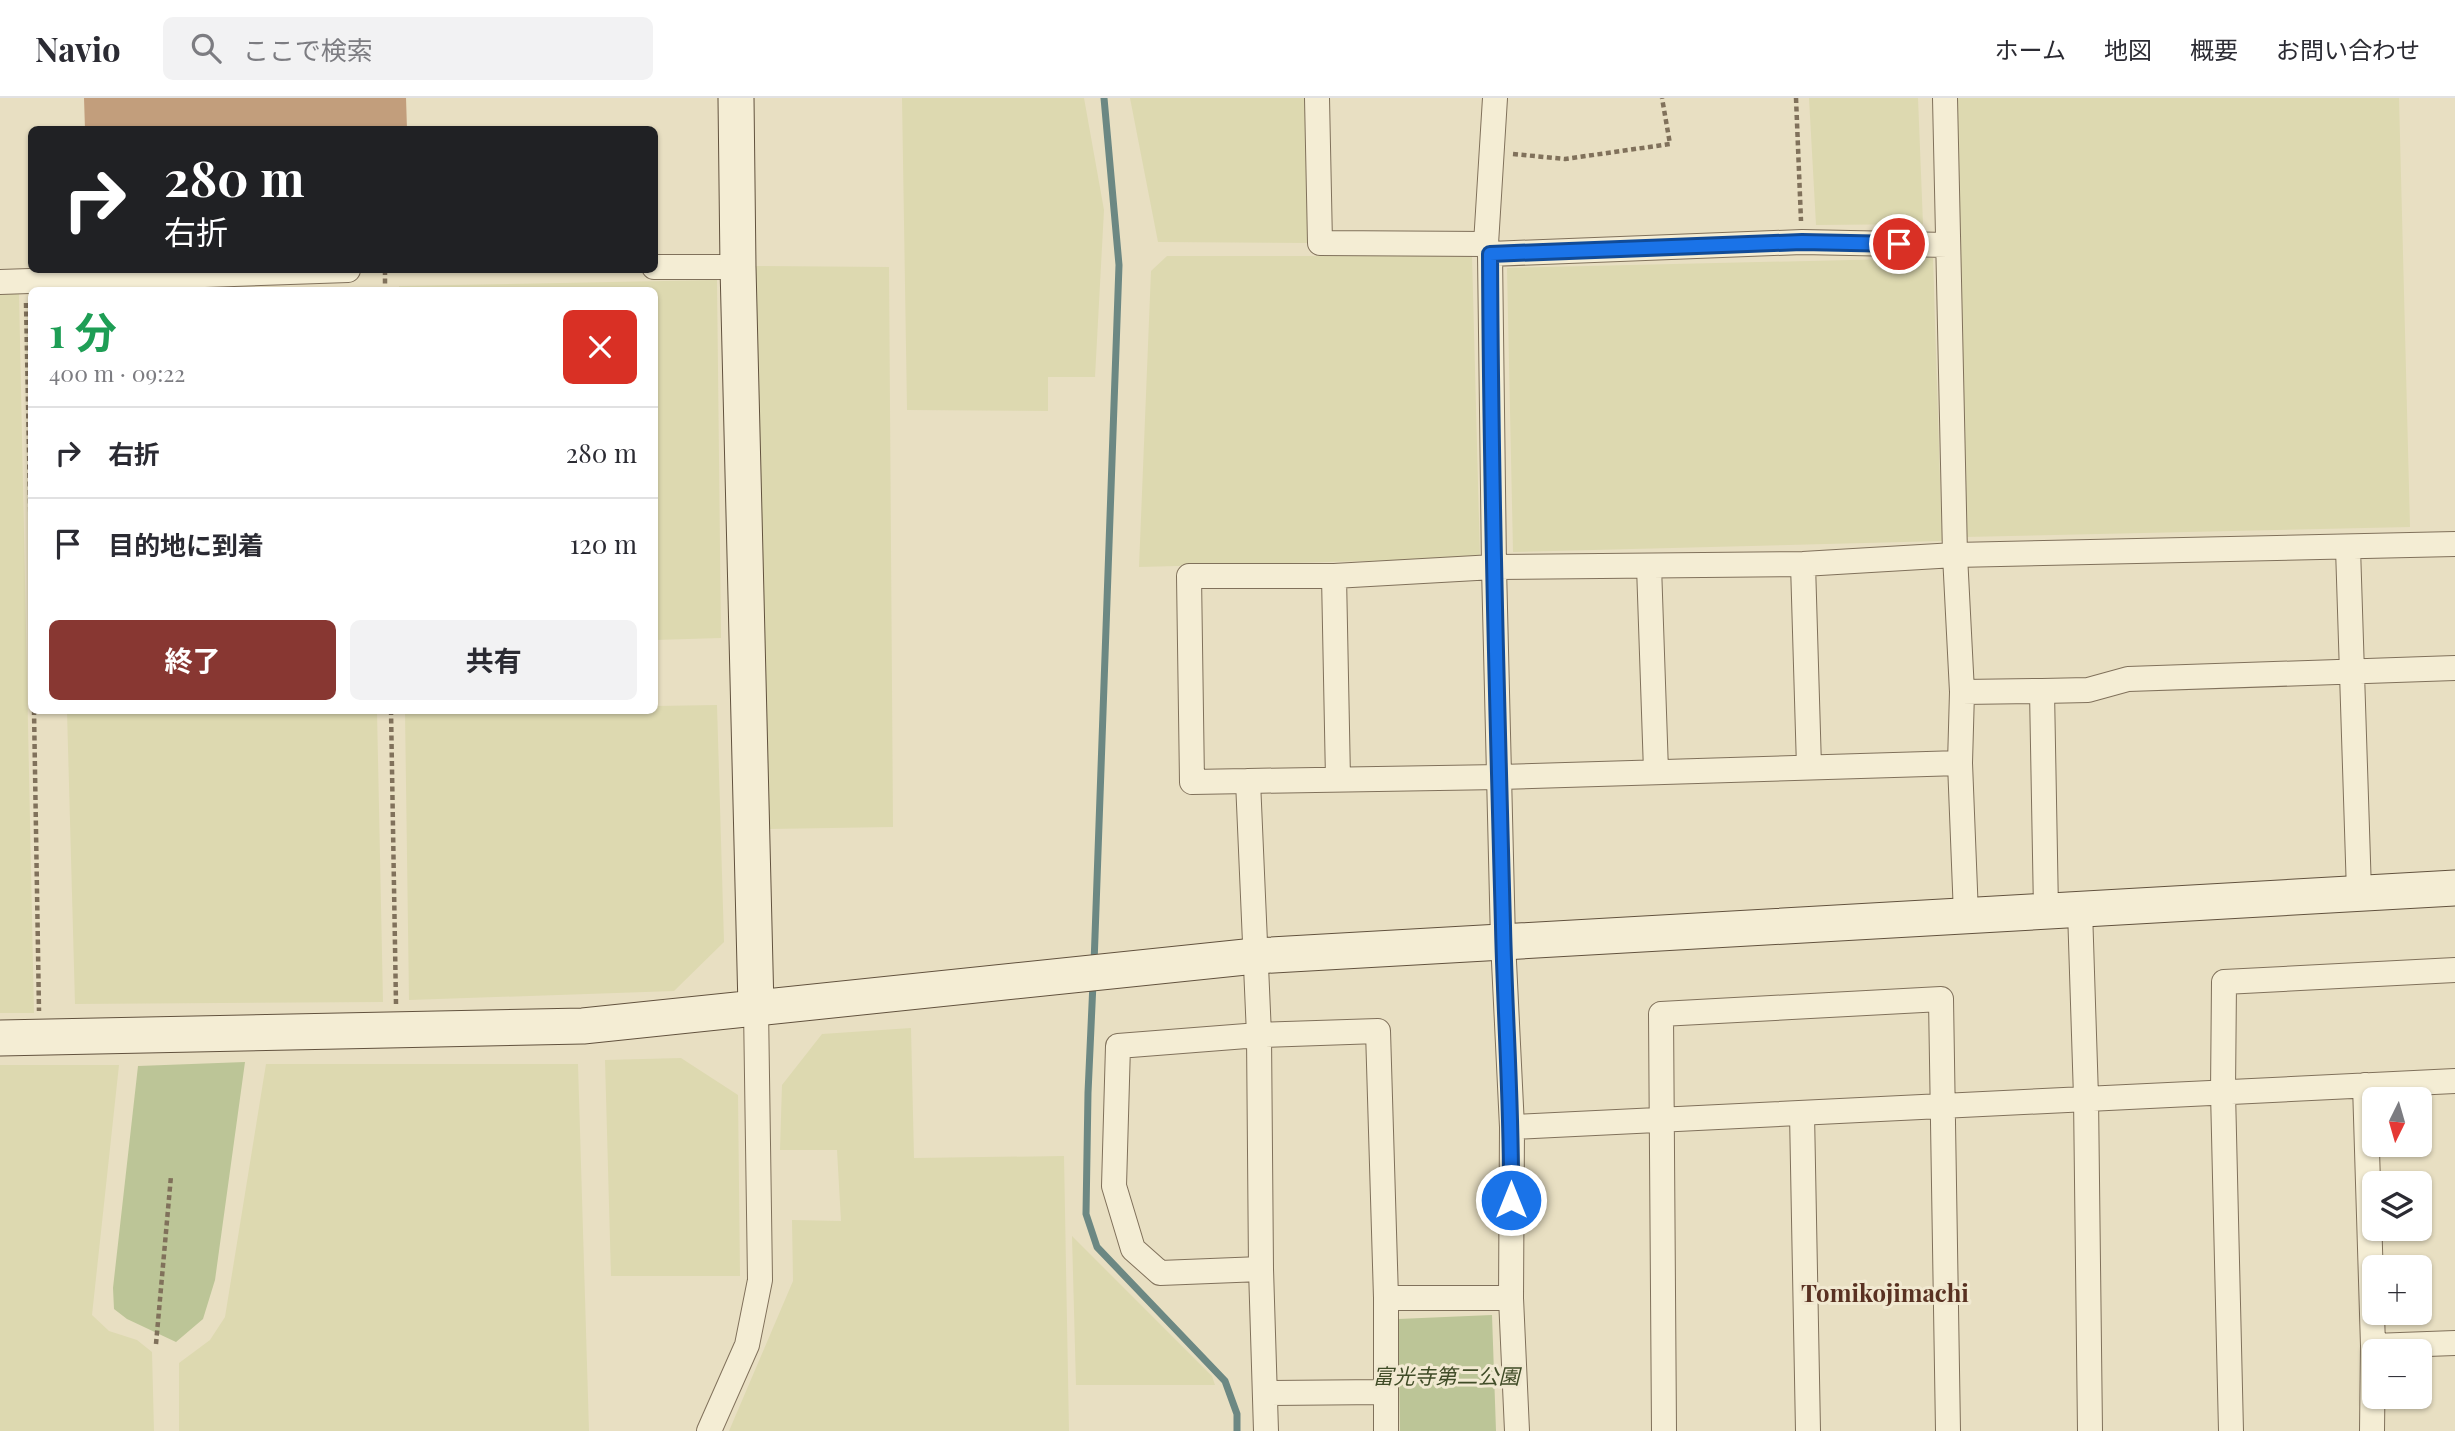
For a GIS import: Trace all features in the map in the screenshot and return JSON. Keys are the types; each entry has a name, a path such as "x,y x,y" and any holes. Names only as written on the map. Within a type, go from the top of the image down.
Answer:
{"street":[{"path":"709,1431 747,1345 760,1280 736,98"},
{"path":"1317,98 1320,243 1488,249 1802,242 1947,246"},
{"path":"1495,98 1490,151 1488,249 1503,941 1512,1127 1511,1298 1517,1431"},
{"path":"1945,98 1966,915"},
{"path":"658,267 738,267"},
{"path":"0,282 260,273"},
{"path":"1960,763 1500,777 1192,782 1189,576 1334,576 1494,567 1803,564 1955,555 2455,544"},
{"path":"2348,548 2359,892"},
{"path":"1803,564 1809,766"},
{"path":"1649,566 1656,771"},
{"path":"1334,576 1338,779"},
{"path":"1962,692 2088,690 2127,679 2455,668"},
{"path":"2042,691 2063,910 2085,1097 2090,1431"},
{"path":"1248,781 1259,1035 1261,1269 1266,1431"},
{"path":"0,1038 583,1026 1255,956 2455,888"},
{"path":"2231,1431 2222,1092 2224,982 2455,970"},
{"path":"1664,1431 1661,1014 1941,999 1948,1431"},
{"path":"1261,1269 1160,1273 1133,1249 1114,1186 1118,1046 1259,1035 1378,1031 1386,1298 1386,1431"},
{"path":"1512,1127 2455,1081"},
{"path":"2365,1085 2373,1339"},
{"path":"1802,1113 1808,1431"},
{"path":"1386,1298 1511,1298"},
{"path":"2432,1344 2455,1343"},
{"path":"1265,1393 1385,1392"},
{"path":"2372,1409 2372,1431"}],"path":[{"path":"1490,151 1565,159 1670,144 1662,98"},
{"path":"1796,98 1802,242"},
{"path":"25,281 28,418"},
{"path":"34,714 40,1037"},
{"path":"391,714 396,1030"},
{"path":"156,1344 171,1176"}],"shaded area":[{"path":"902,98 1084,98 1104,210 1095,377 1048,377 1048,411 907,410"},
{"path":"1130,98 1305,98 1309,243 1158,242"},
{"path":"1809,98 1918,98 1923,224 1816,225"},
{"path":"1956,98 2399,98 2410,527 1964,537"},
{"path":"1167,256 1472,256 1480,558 1139,567 1151,271"},
{"path":"1933,258 1942,541 1513,552 1507,268"},
{"path":"755,266 889,267 893,827 769,829"},
{"path":"717,280 721,638 658,640 658,287 399,286"},
{"path":"0,293 19,293 34,1013 0,1013"},
{"path":"717,705 724,942 674,991 409,1000 405,714 658,714 658,706"},
{"path":"67,714 377,714 383,1002 75,1004"},
{"path":"911,1028 914,1158 1064,1156 1069,1431 729,1431 793,1281 792,1220 841,1221 837,1150 780,1150 782,1085 822,1034"},
{"path":"681,1058 738,1095 740,1276 611,1276 605,1060"},
{"path":"266,1064 578,1064 589,1431 179,1431 179,1363 210,1340 225,1317"},
{"path":"0,1065 119,1065 92,1315 109,1331 137,1340 152,1352 154,1431 0,1431"},
{"path":"1072,1236 1212,1376 1215,1385 1076,1385"}],"green space":[{"path":"245,1062 215,1280 203,1319 176,1342 127,1319 114,1309 113,1288 138,1066"},
{"name":"富光寺第二公園","path":"1492,1315 1496,1431 1400,1431 1398,1319"}],"building":[{"path":"84,98 406,98 407,126 85,126"}],"waterway":[{"path":"1094,964 1119,265 1104,98"},
{"path":"1093,983 1086,1214 1097,1247 1225,1381 1237,1414 1237,1431"}],"district":[{"name":"Tomikojimachi","path":"1885,1292"}],"route":[{"path":"1511,1200 1512,1127 1503,941 1494,567 1490,254 1802,242 1899,244"}]}
